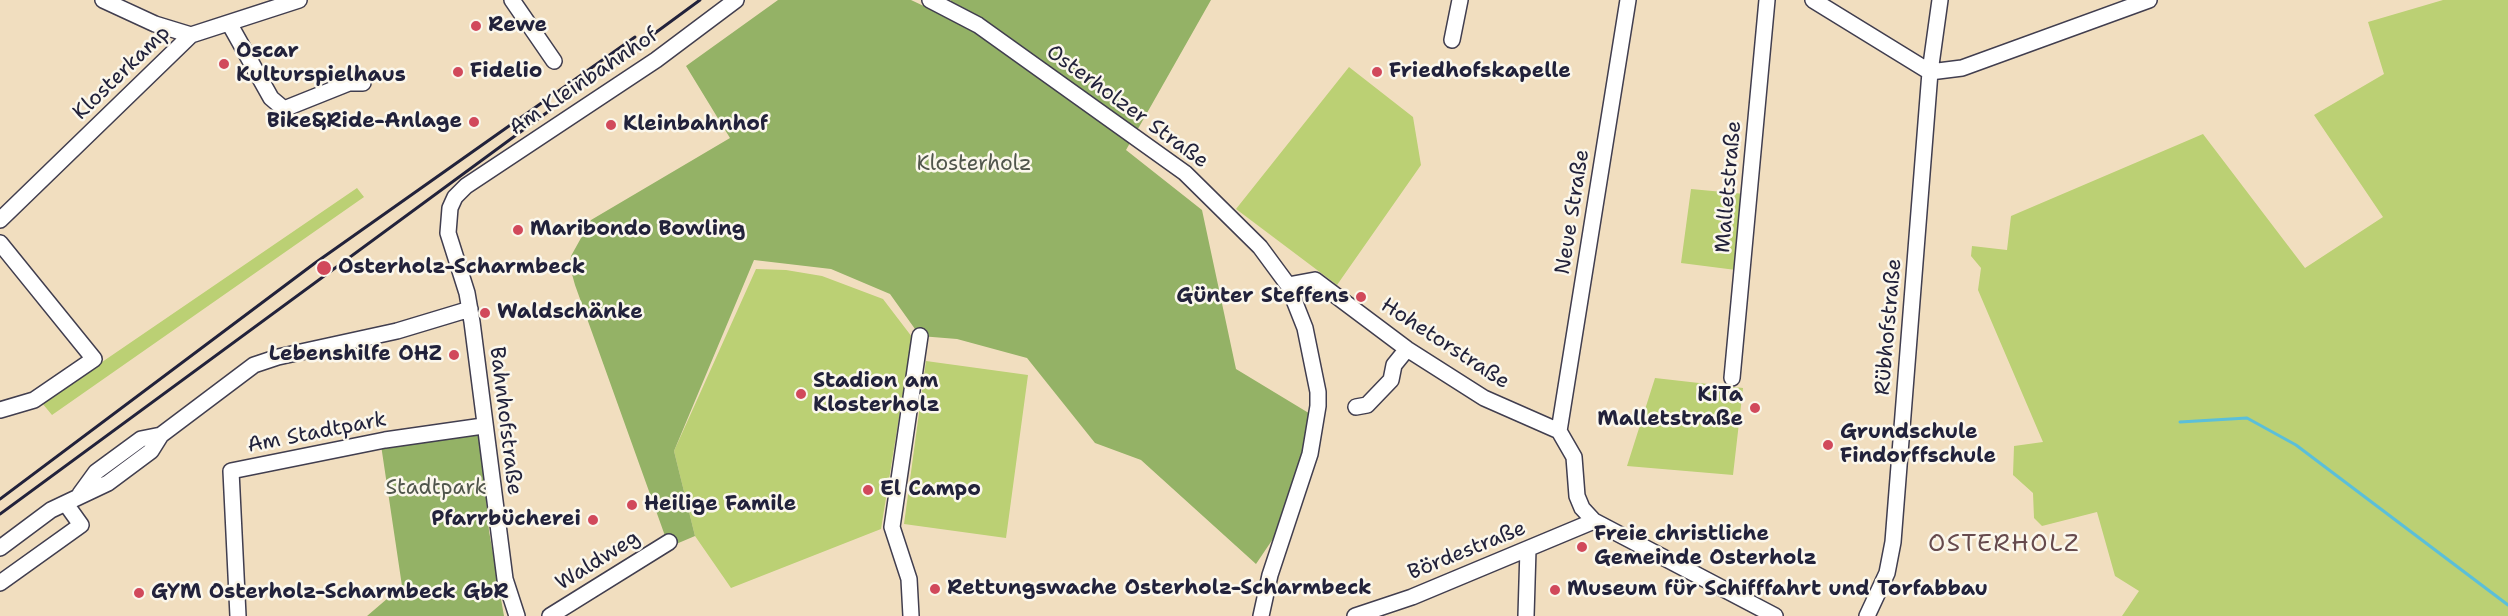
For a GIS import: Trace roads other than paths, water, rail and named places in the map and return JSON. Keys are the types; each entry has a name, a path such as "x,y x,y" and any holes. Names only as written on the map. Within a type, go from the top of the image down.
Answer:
{"street":[{"path":"103,0 155,24 191,35"},
{"name":"Klosterkamp","path":"0,220 191,35 299,0"},
{"path":"512,0 554,61"},
{"name":"Am Kleinbahnhof","path":"455,197 476,180 656,60 736,0"},
{"path":"1452,40 1460,0"},
{"name":"Neue Straße","path":"1559,431 1628,0"},
{"name":"Malletstraße","path":"1732,378 1767,0"},
{"path":"1813,0 1930,72 1962,68 2144,1"},
{"name":"Rübhofstraße","path":"1867,616 1887,573 1893,542 1930,72 1940,0"},
{"name":"Osterholzer Straße","path":"937,2 978,25 1185,173 1260,247 1287,285 1305,327 1318,392 1318,406 1310,454 1261,609"},
{"path":"229,23 272,98 284,109 349,83 363,82"},
{"name":"Bahnhofstraße","path":"455,197 450,208 448,233 470,309 483,426 505,579 517,616"},
{"path":"0,243 94,359 34,400 0,410"},
{"name":"Hohetorstraße","path":"1287,285 1315,280 1407,349 1484,398 1559,431"},
{"path":"0,548 51,510 66,504 80,494 108,483 151,451 161,435 254,365 278,357 397,332 470,309"},
{"path":"911,616 909,579 892,527 920,336"},
{"path":"1356,407 1367,405 1391,380 1394,365 1407,349"},
{"name":"Am Stadtpark","path":"238,616 231,471 385,440 483,426"},
{"path":"1559,431 1574,457 1576,496 1582,508 1594,522 1775,616"},
{"path":"0,583 81,525 66,504"},
{"name":"Bördestraße","path":"1355,616 1412,597 1594,522"},
{"name":"Waldweg","path":"550,616 669,542"},
{"path":"1526,616 1528,549"},
{"path":"1261,609 1275,616"}],"waterway":[{"path":"2180,422 2247,418 2296,445 2508,605"}],"railway":[{"path":"0,514 700,0"},
{"path":"0,499 315,263 635,37"}],"place":[{"name":"Rewe","path":"476,26"},
{"name":"Oscar Kulturspielhaus","path":"224,64"},
{"name":"Fidelio","path":"458,72"},
{"name":"Friedhofskapelle","path":"1377,72"},
{"name":"Bike&Ride-Anlage","path":"474,122"},
{"name":"Kleinbahnhof","path":"611,125"},
{"name":"Maribondo Bowling","path":"518,230"},
{"name":"Osterholz-Scharmbeck","path":"324,268"},
{"name":"Günter Steffens","path":"1361,297"},
{"name":"Waldschänke","path":"485,313"},
{"name":"Lebenshilfe OHZ","path":"454,355"},
{"name":"Stadion am Klosterholz","path":"801,394"},
{"name":"KiTa Malletstraße","path":"1755,408"},
{"name":"Grundschule Findorffschule","path":"1828,445"},
{"name":"El Campo","path":"868,490"},
{"name":"Heilige Famile","path":"632,505"},
{"name":"Pfarrbücherei","path":"593,520"},
{"name":"Freie christliche Gemeinde Osterholz","path":"1582,547"},
{"name":"Rettungswache Osterholz-Scharmbeck","path":"935,589"},
{"name":"Museum für Schifffahrt und Torfabbau","path":"1555,590"},
{"name":"GYM Osterholz-Scharmbeck GbR","path":"139,593"}],"district":[{"name":"OSTERHOLZ","path":"2004,545"}],"park label":[{"name":"Klosterholz","path":"974,165"},
{"name":"Stadtpark","path":"436,489"}]}
